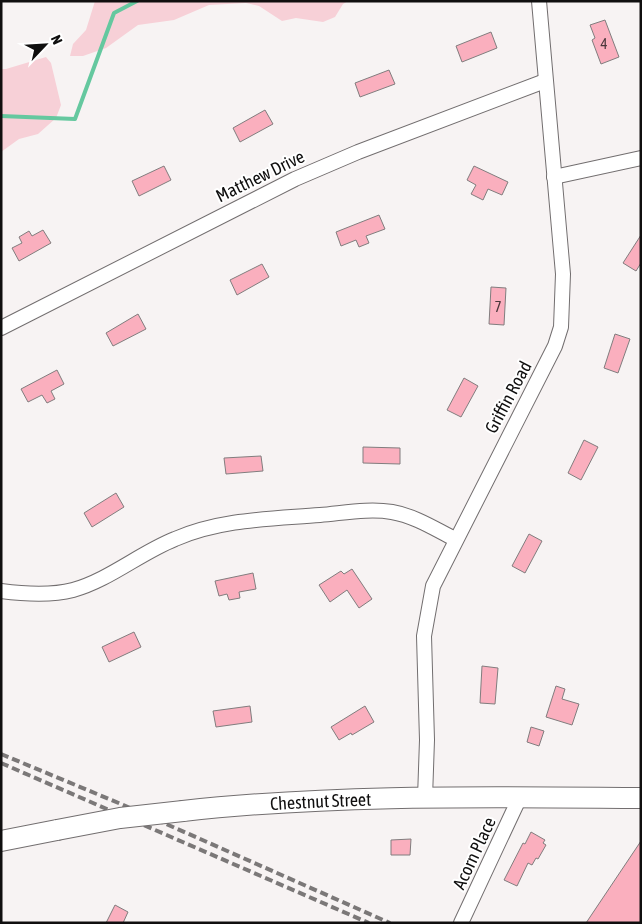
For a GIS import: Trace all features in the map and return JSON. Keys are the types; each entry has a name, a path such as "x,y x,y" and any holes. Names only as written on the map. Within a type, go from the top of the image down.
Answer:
{"main road":[{"name":"Chestnut Street","path":"1,841 120,818 252,804 425,798 641,798"}],"street":[{"name":"Griffin Road","path":"425,798 427,740 425,620 433,586 455,539 556,346 561,327 563,274 539,1"},
{"name":"Matthew Drive","path":"1,328 295,179 358,152 545,81"},
{"path":"554,176 641,158"},
{"path":"1,591 51,593 73,590 96,580 169,541 205,528 231,522 373,511 407,516 455,539"},
{"name":"Acorn Place","path":"461,923 520,798"}],"shaded area":[{"path":"95,1 348,1 343,4 335,17 323,22 296,18 282,21 259,6 246,3 209,5 174,20 138,25 106,48 83,56 70,56 73,44 86,30"},
{"path":"46,57 51,63 61,105 56,118 38,134 19,139 1,152 1,69"}],"building":[{"path":"605,20 619,57 601,64 592,40 595,38 590,25"},
{"path":"491,32 497,48 462,62 456,46"},
{"path":"389,70 395,84 360,97 355,83"},
{"path":"265,110 273,124 240,142 233,128"},
{"path":"164,166 171,180 139,196 132,181"},
{"path":"474,166 508,182 502,195 488,189 483,200 471,194 476,185 467,180"},
{"path":"379,215 385,229 366,236 369,243 359,247 356,240 341,246 336,232"},
{"path":"43,230 51,243 19,261 12,248 22,243 19,237 29,231 32,236"},
{"path":"641,235 641,263 636,271 623,263"},
{"path":"262,264 269,277 237,295 230,280"},
{"path":"491,287 506,288 504,325 489,324"},
{"path":"138,314 146,329 113,346 106,333"},
{"path":"615,334 630,339 618,373 604,368"},
{"path":"57,370 64,384 51,391 55,399 47,403 42,395 28,402 21,389"},
{"path":"464,378 478,386 461,417 447,410"},
{"path":"584,440 598,447 581,480 568,473"},
{"path":"363,447 400,448 400,464 363,463"},
{"path":"261,456 263,471 226,474 224,458"},
{"path":"116,493 124,507 92,527 84,513"},
{"path":"529,534 542,541 525,573 512,566"},
{"path":"352,569 372,599 359,608 347,590 330,602 319,585 341,571 344,574"},
{"path":"253,573 256,589 239,592 240,598 229,600 227,594 219,596 215,581"},
{"path":"134,632 141,647 109,662 102,647"},
{"path":"482,666 498,668 495,704 480,703"},
{"path":"556,686 565,689 562,699 579,704 572,725 546,717"},
{"path":"250,706 252,722 216,727 213,711"},
{"path":"365,706 374,722 339,740 331,727"},
{"path":"531,727 544,731 539,746 527,742"},
{"path":"531,832 545,840 543,843 546,845 532,865 528,863 517,886 504,880 523,843 525,844"},
{"path":"411,839 410,855 391,855 391,840"},
{"path":"641,841 641,923 586,923"},
{"path":"115,905 128,912 123,923 106,923"}],"waterway":[{"path":"1,116 75,119 114,13 137,1"}],"railway":[{"path":"1,754 121,804 390,923"},
{"path":"1,763 369,923"}]}
